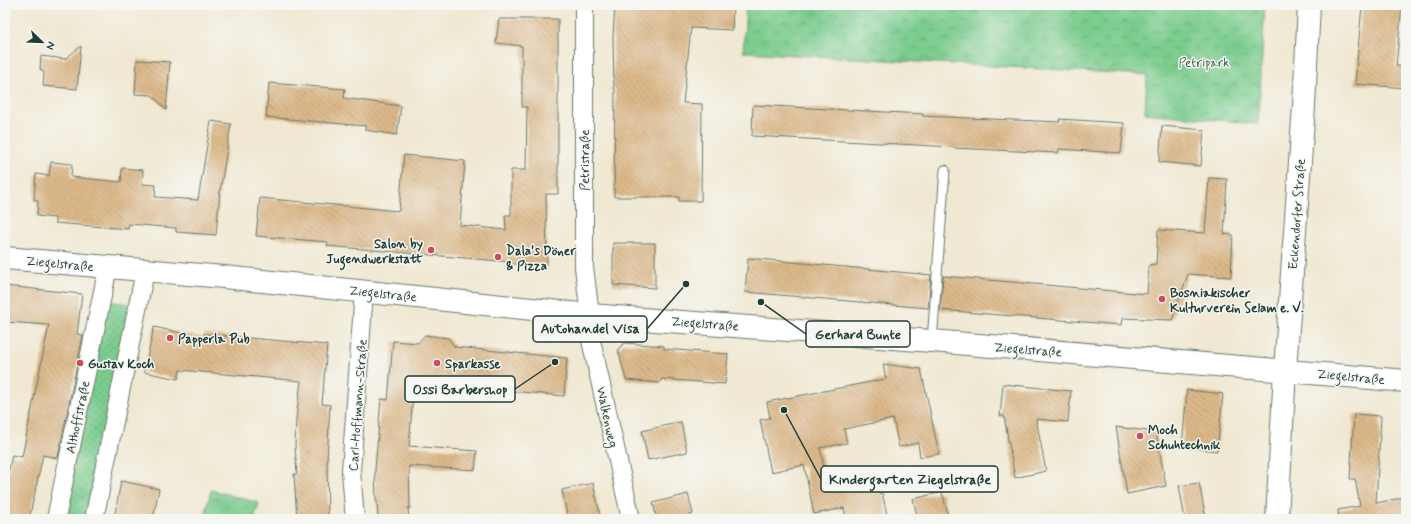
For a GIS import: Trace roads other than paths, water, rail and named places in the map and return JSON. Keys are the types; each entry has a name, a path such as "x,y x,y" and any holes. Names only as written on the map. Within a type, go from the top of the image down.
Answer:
{"street":[{"name":"Petristraße","path":"584,5 584,267 590,315"},
{"name":"Eckendorfer Straße","path":"1277,519 1285,370 1304,106 1309,5"},
{"name":"Ziegelstraße","path":"5,258 364,291 590,315 932,341 1406,381"},
{"name":"Althoffstraße","path":"56,519 108,267"},
{"path":"94,519 145,271"},
{"name":"Carl-Hoffmann-Straße","path":"355,519 351,471 364,291"},
{"name":"Walkenweg","path":"590,315 591,340 630,519"}],"lane":[{"path":"932,341 944,170"}],"place":[{"name":"Salon by Jugendwerkstatt","path":"431,250"},
{"name":"Dala's Döner & Pizza","path":"498,257"},
{"name":"Autohandel Visa","path":"686,284"},
{"name":"Bosniakischer Kulturverein Selam e. V.","path":"1162,299"},
{"name":"Gerhard Bunte","path":"761,302"},
{"name":"Papperla Pub","path":"170,338"},
{"name":"Ossi Barbershop","path":"555,362"},
{"name":"Gustav Koch","path":"80,363"},
{"name":"Sparkasse","path":"437,363"},
{"name":"Kindergarten Ziegelstraße","path":"784,410"},
{"name":"Moch Schuhtechnik","path":"1140,436"}],"park label":[{"name":"Petripark","path":"1204,62"}]}
